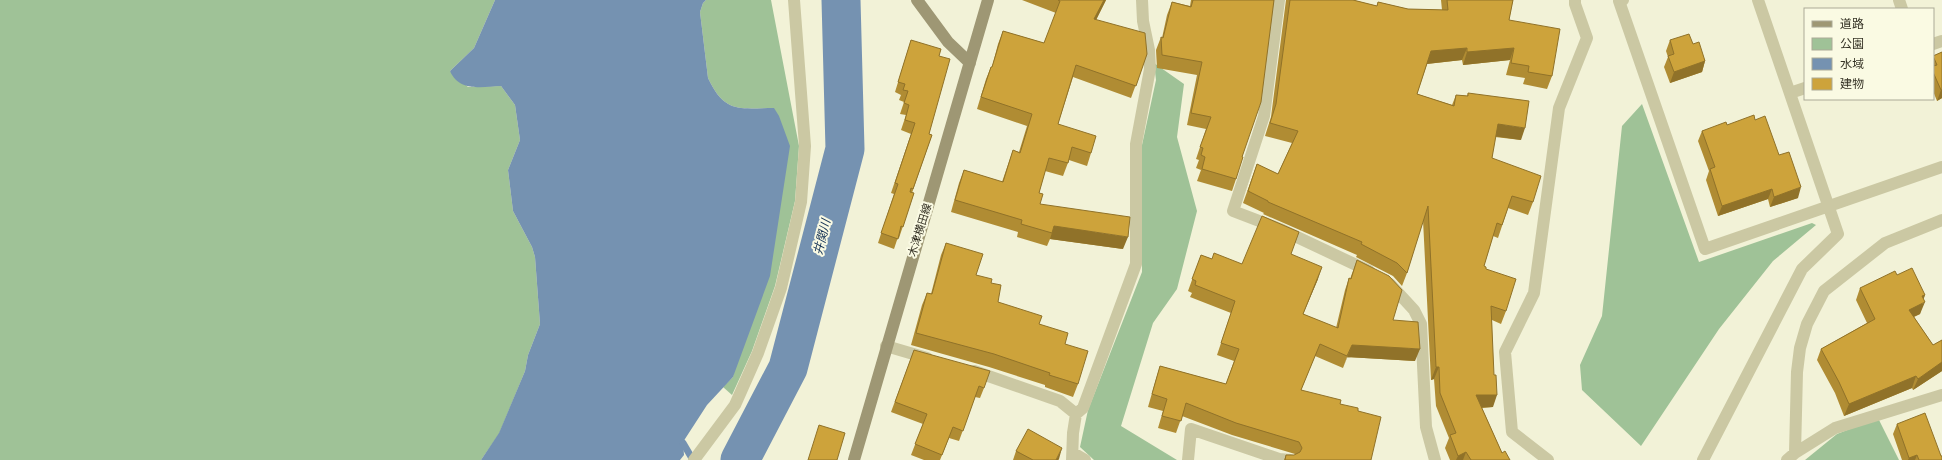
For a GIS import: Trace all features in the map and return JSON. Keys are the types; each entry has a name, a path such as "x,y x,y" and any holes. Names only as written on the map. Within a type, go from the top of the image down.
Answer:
{"main road":[{"path":"917,0 948,42 970,63"},
{"name":"木津横田線","path":"854,460 988,0"}],"street":[{"path":"696,457 735,405 758,353 781,288 802,202 805,146 794,0"},
{"path":"1085,460 1072,456 1076,414 1083,408 1136,264 1136,144 1150,68 1149,50 1143,21 1142,0"},
{"path":"1279,0 1264,116 1233,211 1280,230 1380,277 1389,282 1414,310 1421,324 1426,427 1435,460"},
{"path":"1548,460 1512,432 1505,352 1534,293 1559,108 1587,38 1575,4 1575,0"},
{"path":"1623,0 1619,1 1705,249 1942,166"},
{"path":"1703,460 1802,269 1838,234 1758,0"},
{"path":"1790,93 1804,88"},
{"path":"1791,456 1800,348 1807,324 1824,291 1885,243 1942,220"},
{"path":"886,346 936,360"},
{"path":"965,368 987,374 1060,401 1076,414"},
{"path":"1791,456 1835,428 1942,396"},
{"path":"1188,460 1191,429 1279,459 1290,460"}],"green space":[{"path":"0,0 495,0 474,48 450,71 468,87 501,86 515,105 520,140 508,170 513,211 532,247 535,257 540,324 528,355 525,371 499,434 481,460 0,460"},
{"path":"706,0 771,0 799,146 795,201 775,286 752,351 732,395 723,387 733,377 774,108 742,108 734,106 727,103 714,90 708,78 700,12 703,3"},
{"path":"1154,63 1184,84 1177,137 1197,211 1177,289 1153,323 1121,426 1177,460 1094,460 1080,447 1088,410 1142,272 1142,145 1156,80"},
{"path":"1642,104 1699,262 1812,223 1816,225 1773,261 1719,329 1641,446 1582,390 1580,365 1602,316 1622,126"},
{"path":"1878,418 1899,460 1805,460 1837,434"}],"water":[{"path":"495,0 706,0 703,3 700,12 708,78 714,90 727,103 734,106 742,108 774,108 779,116 790,146 770,276 733,377 707,405 683,442 684,455 680,460 481,460 499,433 525,371 528,355 540,324 535,257 532,247 513,211 508,170 520,140 515,105 501,86 472,87 465,85 454,78 450,71 474,48"}],"building":[{"path":"1058,0 1104,0 1094,19 1145,33 1147,54 1136,86 1076,65 1058,124 1096,136 1091,153 1072,147 1068,163 1049,158 1039,193 1043,194 1040,204 1130,217 1128,237 1054,226 1052,233 1021,224 1022,220 955,200 964,170 1003,182 1013,150 1020,153 1032,114 981,97 1003,31 1044,43 1060,1"},
{"path":"1193,0 1274,0 1261,102 1236,179 1202,169 1205,157 1201,155 1203,148 1200,147 1211,117 1191,113 1202,62 1162,55 1161,37 1163,38 1172,2 1191,7"},
{"path":"1290,0 1353,0 1377,6 1378,2 1408,9 1448,10 1447,0 1513,0 1509,20 1560,29 1552,76 1528,72 1529,66 1511,63 1514,48 1467,52 1467,48 1431,51 1417,94 1454,106 1456,95 1468,96 1468,93 1529,101 1525,128 1498,124 1492,158 1541,176 1533,202 1512,196 1502,225 1497,223 1484,266 1486,269 1516,279 1506,311 1491,306 1494,375 1496,375 1497,395 1476,395 1502,453 1505,451 1510,460 1471,460 1466,452 1458,456 1450,435 1456,433 1440,393 1439,367 1436,367 1428,206 1407,273 1397,263 1361,244 1362,242 1268,202 1248,191 1257,164 1278,174 1298,131 1270,123 1276,104"},
{"path":"1689,34 1693,44 1699,42 1705,61 1674,72 1668,56 1674,54 1670,40"},
{"path":"911,40 941,49 939,56 950,59 929,134 932,135 913,189 911,188 910,192 914,193 903,227 901,226 898,239 881,233 898,184 895,183 915,123 905,120 909,105 904,103 908,91 903,90 905,84 898,82"},
{"path":"1942,52 1942,90 1934,74 1934,66 1937,65 1934,56"},
{"path":"1754,115 1755,120 1765,116 1779,155 1789,152 1801,187 1774,197 1772,189 1722,206 1710,169 1715,167 1702,131 1726,122 1727,125"},
{"path":"1262,216 1299,232 1291,254 1322,267 1303,314 1338,328 1349,278 1351,279 1357,260 1389,276 1402,290 1393,320 1418,322 1420,349 1352,345 1347,356 1320,344 1301,390 1341,400 1340,404 1358,408 1358,411 1381,417 1371,460 1285,460 1286,455 1294,455 1300,452 1302,448 1299,442 1236,423 1186,403 1181,421 1162,416 1167,399 1152,394 1160,366 1226,384 1239,349 1221,343 1235,301 1195,285 1196,281 1192,279 1201,255 1212,259 1214,253 1242,264"},
{"path":"946,243 983,254 976,275 992,279 991,283 1001,285 998,302 1042,316 1039,324 1068,333 1065,344 1088,351 1078,384 1049,375 1050,373 994,354 916,333 927,293 932,294"},
{"path":"1912,268 1925,295 1922,296 1925,302 1909,310 1933,345 1942,340 1942,362 1918,379 1916,376 1849,404 1821,349 1875,319 1860,288 1895,271 1897,275"},
{"path":"914,350 990,371 984,388 979,386 963,431 953,427 942,455 915,444 927,414 895,402"},
{"path":"1925,413 1942,456 1942,460 1919,460 1917,455 1909,458 1897,424"},
{"path":"819,425 845,433 837,460 808,460"},
{"path":"1028,429 1062,448 1056,460 1033,460 1016,451"}],"waterway":[{"name":"井関川","path":"740,460 788,368 845,149 841,0"},
{"path":"683,443 693,460"}]}
